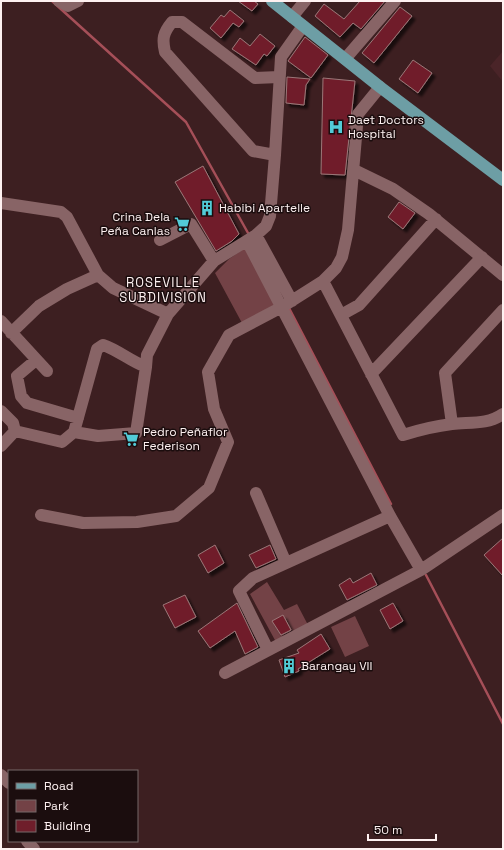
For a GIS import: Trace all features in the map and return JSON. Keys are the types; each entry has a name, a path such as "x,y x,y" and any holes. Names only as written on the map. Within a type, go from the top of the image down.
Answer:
{"main road":[{"path":"272,1 503,180"}],"street":[{"path":"59,1 68,6 78,1"},
{"path":"292,17 305,1"},
{"path":"345,59 395,1"},
{"path":"276,155 253,151 165,52 162,41 164,31 172,22 182,22 255,78 279,77"},
{"path":"74,432 98,436 136,433 148,355 168,314 214,261 251,238 266,226 270,216 276,155 281,57 303,26"},
{"path":"41,515 83,523 136,522 176,516 209,488 228,442 214,409 208,372 229,335 287,304 323,281 336,268 342,257 345,245 354,170 358,114 380,86"},
{"path":"354,170 393,189 436,219 503,275"},
{"path":"1,203 61,212 67,217 98,275 113,288 168,314"},
{"path":"341,315 359,305 436,219"},
{"path":"160,240 191,224 214,261"},
{"path":"251,238 287,304 390,516 421,570"},
{"path":"371,374 482,257"},
{"path":"11,333 39,306 67,289 98,275"},
{"path":"323,281 403,435 424,428 452,424 488,422 503,414"},
{"path":"452,424 445,373 503,310"},
{"path":"1,321 47,372"},
{"path":"15,431 62,442 74,432 97,349 103,346 112,348 134,362 146,367"},
{"path":"36,360 17,376 21,396 27,403 78,418"},
{"path":"1,411 13,423 15,431"},
{"path":"1,446 15,431"},
{"path":"256,493 286,563"},
{"path":"225,673 421,570 503,515"},
{"path":"268,650 239,591 253,578 390,516"}],"shaded area":[{"path":"503,51 503,82 490,66"}],"green space":[{"path":"245,248 276,304 242,323 215,273 229,259"},
{"path":"267,582 284,610 297,604 308,625 276,642 250,594"},
{"path":"355,616 369,646 345,657 331,627"}],"building":[{"path":"238,1 254,1 258,4 252,11"},
{"path":"360,1 385,1 361,29 353,23 340,37 315,16 324,4 344,19"},
{"path":"400,7 412,16 374,63 362,53"},
{"path":"230,10 244,21 239,27 233,23 221,38 210,28 221,15 224,17"},
{"path":"260,34 275,46 267,56 264,54 256,65 232,49 240,38 250,46"},
{"path":"305,37 328,55 311,78 288,61"},
{"path":"413,60 432,73 418,93 399,79"},
{"path":"287,77 310,79 306,85 304,105 286,103"},
{"name":"Daet Doctors Hospital","path":"323,78 355,81 345,175 321,174"},
{"name":"Habibi Apartelle","path":"203,166 239,234 232,241 216,251 175,182"},
{"path":"399,202 415,213 403,229 388,217"},
{"path":"503,538 503,576 484,555"},
{"path":"215,545 224,563 208,573 198,555"},
{"path":"270,545 276,559 256,568 249,555"},
{"path":"371,573 377,585 347,600 339,585 350,578 353,583"},
{"path":"185,595 196,617 175,628 163,605"},
{"path":"237,603 258,647 245,654 235,631 210,648 198,631"},
{"path":"393,603 403,621 390,629 380,610"},
{"path":"283,615 291,630 281,635 272,621"},
{"path":"321,634 330,649 298,669 299,671 285,677 279,660 299,653 297,650"}],"waterway":[{"path":"52,1 186,122 248,233"},
{"path":"289,308 391,504"},
{"path":"426,575 503,724"}],"place":[{"name":"Daet Doctors Hospital","path":"336,127"},
{"name":"Habibi Apartelle","path":"207,208"},
{"name":"Crina Dela Peña Canlas","path":"182,224"},
{"name":"Pedro Peñaflor Federison","path":"131,439"},
{"name":"Barangay VII","path":"289,666"}],"district":[{"name":"ROSEVILLE SUBDIVISION","path":"163,290"}]}
